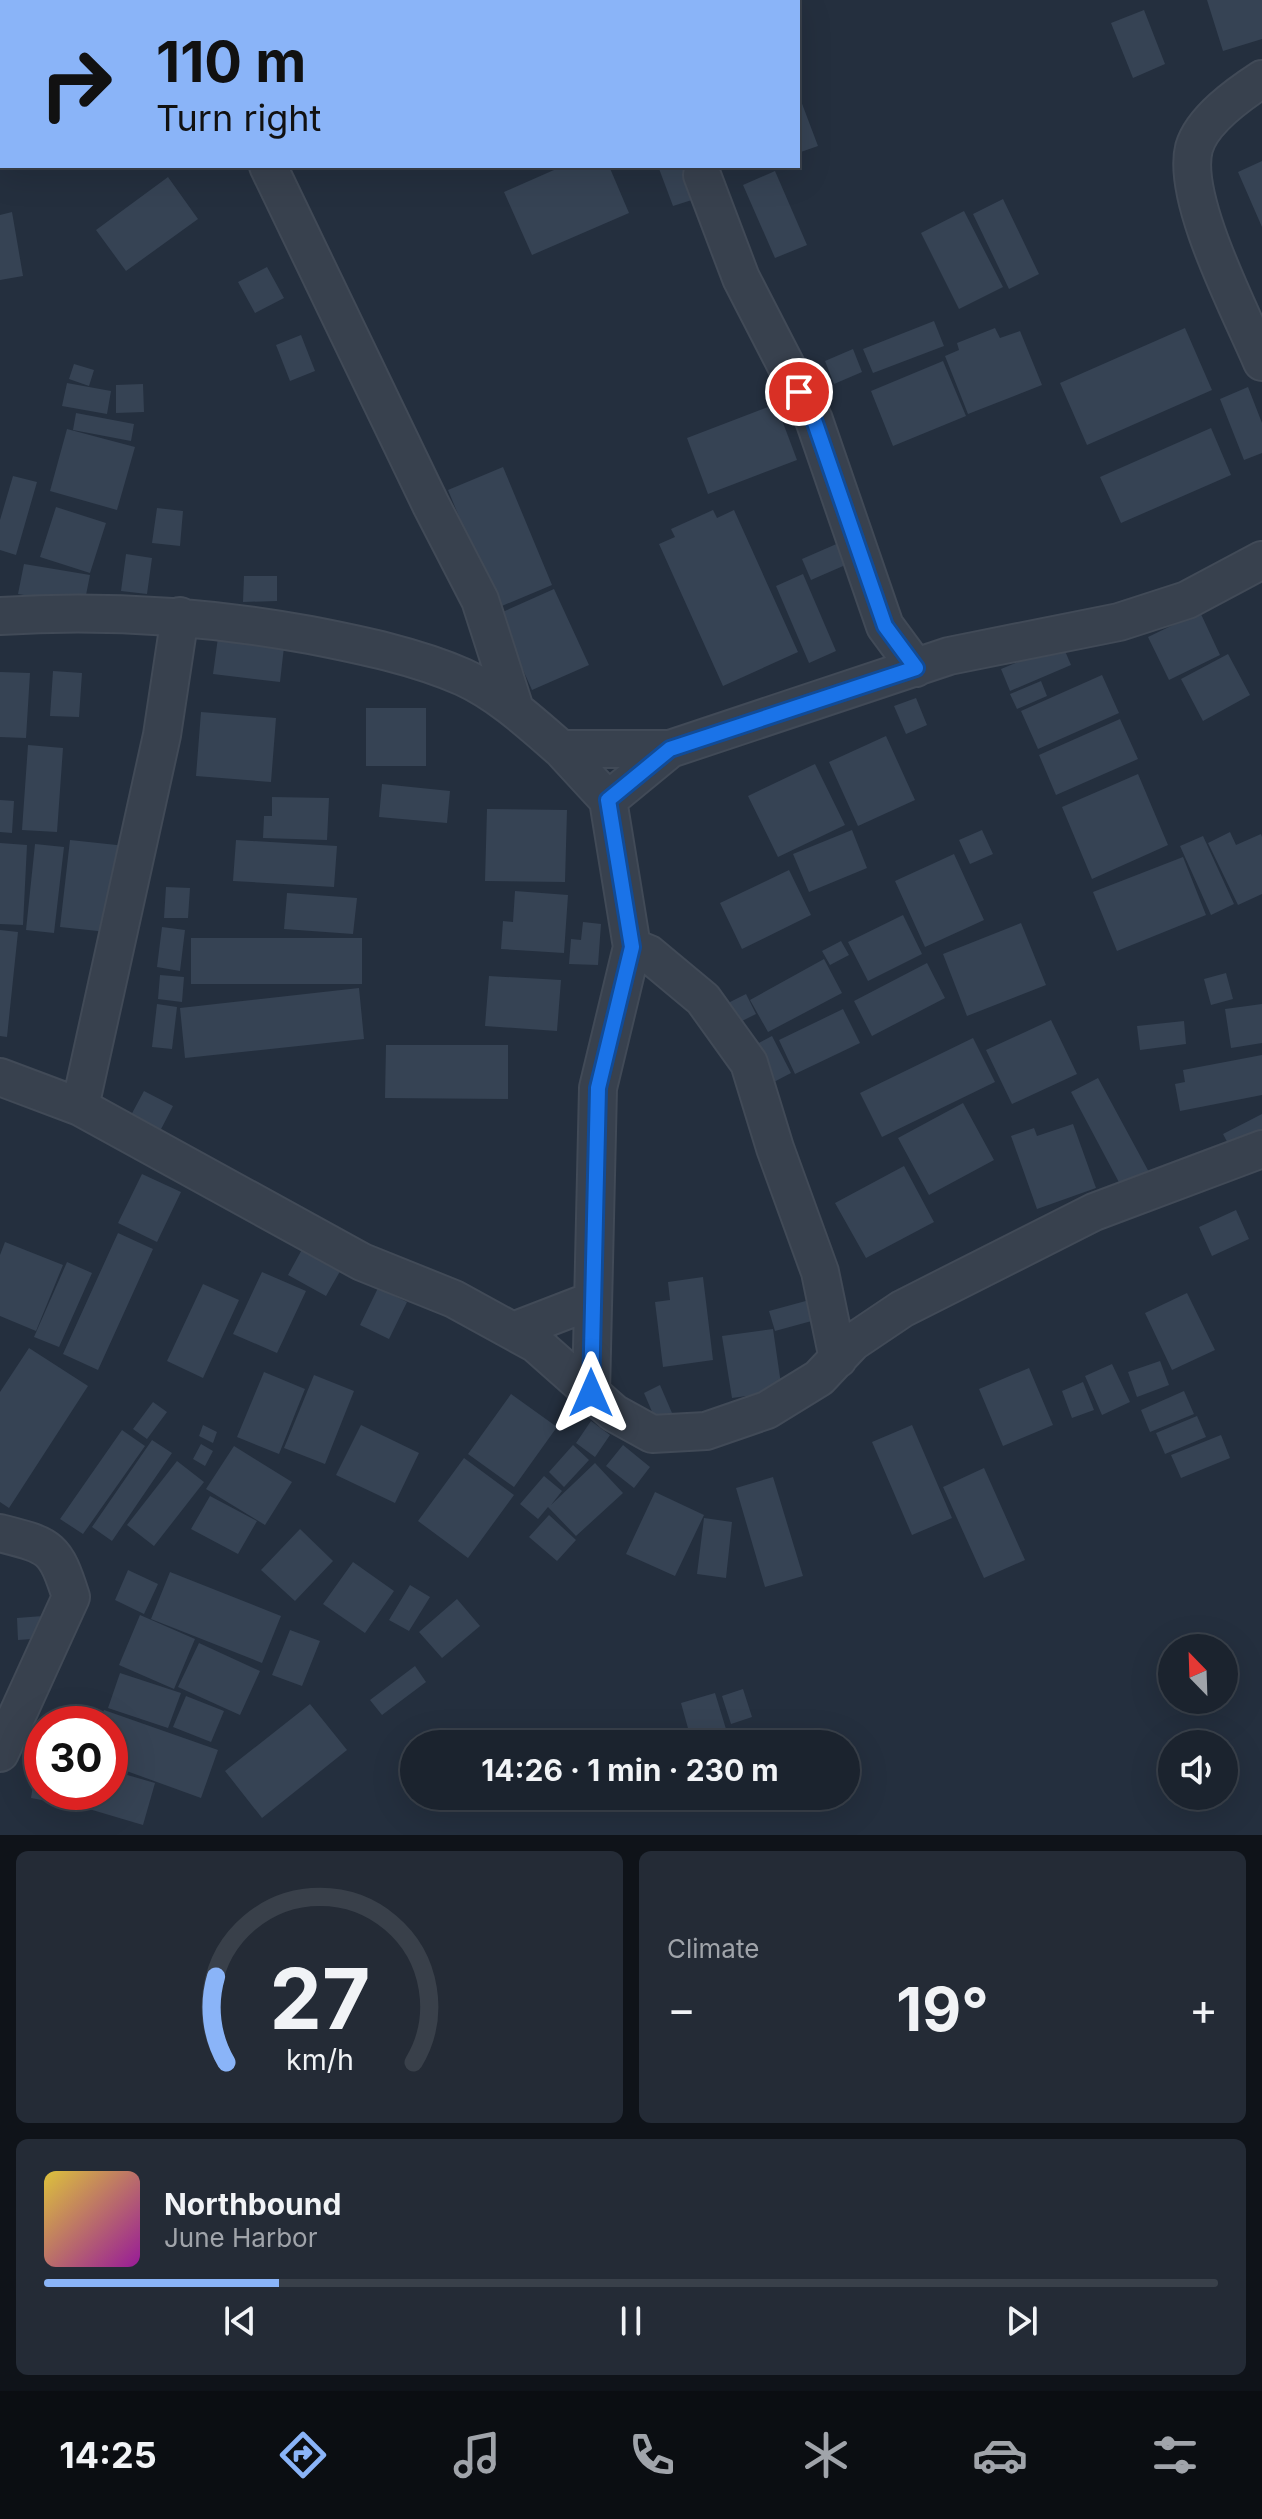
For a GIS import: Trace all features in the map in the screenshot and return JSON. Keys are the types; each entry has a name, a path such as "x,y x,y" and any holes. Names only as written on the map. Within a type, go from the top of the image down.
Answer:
{"street":[{"path":"1262,79 1225,103 1194,147 1195,200 1262,362"},
{"path":"269,168 480,600 515,709"},
{"path":"702,175 741,278 814,420 885,626 916,668"},
{"path":"561,749 670,749 949,656 1119,622 1187,600 1262,560"},
{"path":"0,616 82,611 223,619 370,646 464,678 515,709 561,749 608,800 632,947 598,1088 591,1393"},
{"path":"80,1107 162,735 180,616"},
{"path":"608,800 670,749"},
{"path":"632,947 649,954 703,999 749,1063 775,1148 820,1272 838,1359"},
{"path":"0,1077 80,1107 362,1262 454,1299 513,1331 536,1344 614,1413 652,1434 706,1431 767,1410 819,1378 853,1342 902,1309 1094,1212 1262,1149"},
{"path":"513,1331 591,1301"},
{"path":"0,1533 40,1544 60,1561 71,1597 0,1753"}],"building":[{"path":"1207,0 1262,0 1262,39 1223,51"},
{"path":"1144,10 1165,64 1133,78 1111,23"},
{"path":"800,98 818,146 800,152"},
{"path":"1262,161 1262,227 1238,172"},
{"path":"558,168 610,168 629,213 532,255 504,192"},
{"path":"659,168 685,168 695,199 673,206"},
{"path":"775,171 807,245 775,258 743,185"},
{"path":"168,177 198,219 126,271 96,230"},
{"path":"1003,199 1039,274 1009,289 973,214"},
{"path":"964,211 1003,287 959,309 921,233"},
{"path":"12,212 23,276 0,280 0,215"},
{"path":"267,267 284,298 255,313 238,282"},
{"path":"934,321 944,346 873,373 863,349"},
{"path":"995,328 1000,338 1020,331 1042,385 968,414 945,356 959,350 957,343"},
{"path":"1185,328 1212,390 1087,445 1060,383"},
{"path":"301,335 315,371 290,381 276,345"},
{"path":"853,349 862,372 834,384 825,361"},
{"path":"943,361 966,416 893,446 871,391"},
{"path":"74,364 94,370 89,386 69,379"},
{"path":"67,383 111,391 107,414 62,406"},
{"path":"143,384 144,412 116,413 116,385"},
{"path":"1248,387 1262,423 1262,453 1244,460 1220,399"},
{"path":"776,404 797,460 708,494 687,438"},
{"path":"76,413 134,424 131,441 73,430"},
{"path":"1211,428 1231,475 1121,523 1100,477"},
{"path":"67,429 135,447 117,510 50,491"},
{"path":"503,467 552,585 497,608 448,490"},
{"path":"13,476 37,482 16,555 0,550 0,520"},
{"path":"56,507 106,523 90,573 40,557"},
{"path":"157,508 183,511 180,546 152,543"},
{"path":"713,510 717,518 734,510 798,652 723,686 659,544 675,537 671,529"},
{"path":"841,542 850,563 811,580 802,559"},
{"path":"126,554 152,558 147,594 121,591"},
{"path":"24,564 90,575 84,605 18,594"},
{"path":"803,574 836,651 809,663 776,586"},
{"path":"244,576 277,576 277,601 243,602"},
{"path":"554,589 589,665 532,690 498,614"},
{"path":"1200,612 1220,655 1169,680 1148,637"},
{"path":"219,630 285,638 280,682 213,674"},
{"path":"1062,644 1071,665 1010,691 1001,669"},
{"path":"1228,654 1250,695 1203,721 1181,679"},
{"path":"53,671 82,673 79,717 50,716"},
{"path":"0,672 30,673 26,738 0,737"},
{"path":"1102,675 1119,713 1038,749 1021,711"},
{"path":"1041,681 1047,696 1017,709 1010,694"},
{"path":"916,698 927,725 906,734 894,706"},
{"path":"366,708 426,708 426,766 366,766"},
{"path":"201,712 276,718 271,782 196,776"},
{"path":"1120,719 1138,759 1056,795 1039,755"},
{"path":"886,736 915,800 858,826 829,762"},
{"path":"28,745 63,748 57,832 22,830"},
{"path":"815,764 845,825 778,857 748,796"},
{"path":"1138,774 1168,845 1092,879 1062,807"},
{"path":"382,784 450,791 447,823 379,817"},
{"path":"272,797 329,798 327,840 263,838 264,816 272,816"},
{"path":"0,800 14,801 12,833 0,832"},
{"path":"487,809 567,810 565,882 485,881"},
{"path":"852,830 867,868 809,892 793,854"},
{"path":"982,830 993,854 970,864 959,840"},
{"path":"1230,832 1236,845 1261,834 1262,837 1262,894 1238,905 1208,843"},
{"path":"1203,836 1234,904 1211,915 1180,846"},
{"path":"70,840 126,846 117,933 60,927"},
{"path":"236,840 337,846 334,887 233,881"},
{"path":"0,843 27,845 23,925 0,924"},
{"path":"35,844 64,847 54,933 26,930"},
{"path":"954,854 984,920 925,947 895,881"},
{"path":"1183,857 1206,915 1117,951 1093,892"},
{"path":"789,870 811,915 742,949 720,903"},
{"path":"166,887 190,888 188,918 164,918"},
{"path":"515,891 568,895 564,953 501,949 503,921 513,922"},
{"path":"287,893 357,898 353,934 284,929"},
{"path":"903,915 922,954 868,981 848,942"},
{"path":"583,922 601,924 598,965 569,964 571,939 581,940"},
{"path":"1021,923 1046,985 967,1016 943,954"},
{"path":"162,927 185,930 180,971 157,967"},
{"path":"0,930 18,932 7,1037 0,1036"},
{"path":"191,938 362,938 362,984 191,984"},
{"path":"841,941 849,955 830,965 822,951"},
{"path":"824,959 842,993 768,1032 750,1000"},
{"path":"927,963 945,998 872,1036 854,1001"},
{"path":"1226,973 1233,999 1211,1005 1204,979"},
{"path":"160,975 184,977 182,1002 158,999"},
{"path":"489,976 561,980 557,1031 485,1026"},
{"path":"359,988 364,1039 185,1058 180,1008"},
{"path":"746,994 756,1014 738,1023 728,1003"},
{"path":"157,1004 177,1007 172,1049 152,1047"},
{"path":"1262,1004 1262,1043 1231,1048 1225,1009"},
{"path":"843,1009 860,1043 795,1074 779,1040"},
{"path":"1051,1020 1077,1074 1012,1104 986,1050"},
{"path":"1184,1021 1186,1044 1140,1050 1137,1026"},
{"path":"772,1036 791,1073 772,1083 753,1046"},
{"path":"973,1038 995,1082 882,1137 860,1093"},
{"path":"386,1045 508,1045 508,1099 385,1098"},
{"path":"1262,1055 1262,1095 1180,1111 1175,1084 1185,1082 1183,1070"},
{"path":"1098,1078 1150,1174 1122,1188 1071,1092"},
{"path":"144,1091 173,1106 159,1133 130,1117"},
{"path":"963,1103 994,1160 929,1195 898,1138"},
{"path":"1262,1114 1262,1141 1234,1155 1223,1134"},
{"path":"1073,1124 1096,1188 1037,1209 1011,1136 1034,1128 1037,1136"},
{"path":"904,1166 934,1222 866,1258 835,1203"},
{"path":"142,1174 181,1192 157,1242 118,1223"},
{"path":"1236,1210 1249,1239 1212,1256 1199,1227"},
{"path":"118,1233 153,1249 98,1370 63,1354"},
{"path":"5,1242 63,1265 36,1331 0,1316 0,1255"},
{"path":"305,1244 343,1266 326,1296 288,1275"},
{"path":"67,1262 92,1273 59,1347 34,1337"},
{"path":"262,1272 306,1291 277,1353 233,1334"},
{"path":"703,1277 713,1360 663,1367 655,1302 670,1300 668,1282"},
{"path":"203,1284 239,1300 203,1378 167,1361"},
{"path":"378,1288 407,1302 389,1339 360,1325"},
{"path":"1187,1293 1215,1350 1172,1370 1145,1313"},
{"path":"813,1299 819,1319 775,1331 769,1311"},
{"path":"773,1329 782,1391 732,1398 722,1336"},
{"path":"29,1348 88,1386 9,1508 0,1502 0,1392"},
{"path":"1160,1361 1169,1385 1137,1397 1128,1372"},
{"path":"1112,1364 1130,1402 1102,1415 1085,1376"},
{"path":"1029,1368 1053,1425 1003,1446 979,1389"},
{"path":"264,1372 305,1389 279,1454 237,1437"},
{"path":"314,1375 354,1391 325,1464 284,1448"},
{"path":"1083,1382 1094,1410 1072,1418 1062,1391"},
{"path":"660,1385 672,1413 656,1421 644,1393"},
{"path":"1184,1391 1194,1414 1150,1432 1141,1410"},
{"path":"511,1394 557,1427 514,1487 468,1454"},
{"path":"153,1402 167,1412 147,1439 133,1429"},
{"path":"1197,1416 1206,1437 1165,1454 1156,1433"},
{"path":"591,1421 610,1435 595,1457 576,1443"},
{"path":"203,1425 217,1432 213,1443 199,1436"},
{"path":"361,1425 419,1453 395,1503 336,1475"},
{"path":"912,1425 952,1518 912,1535 872,1442"},
{"path":"122,1430 145,1446 83,1534 60,1519"},
{"path":"1221,1435 1230,1458 1181,1478 1171,1455"},
{"path":"152,1440 172,1453 112,1541 92,1527"},
{"path":"201,1444 213,1451 205,1466 193,1459"},
{"path":"573,1445 589,1460 564,1487 549,1472"},
{"path":"623,1445 650,1467 634,1488 606,1466"},
{"path":"234,1446 292,1482 265,1525 206,1489"},
{"path":"464,1458 514,1495 468,1558 418,1521"},
{"path":"177,1461 204,1482 154,1546 127,1525"},
{"path":"595,1463 623,1493 576,1536 548,1507 538,1519 520,1504 544,1476 562,1491 551,1505"},
{"path":"984,1468 1025,1560 984,1578 943,1487"},
{"path":"773,1477 803,1576 765,1587 736,1488"},
{"path":"655,1492 704,1515 675,1576 626,1554"},
{"path":"210,1496 257,1521 238,1554 191,1529"},
{"path":"549,1515 576,1540 557,1561 529,1537"},
{"path":"704,1518 732,1522 726,1578 697,1574"},
{"path":"300,1529 333,1561 295,1601 261,1570"},
{"path":"353,1562 394,1591 365,1633 323,1604"},
{"path":"128,1570 158,1584 144,1614 115,1600"},
{"path":"170,1572 281,1616 262,1663 151,1619"},
{"path":"410,1585 430,1597 409,1631 389,1620"},
{"path":"457,1599 480,1626 442,1658 419,1632"},
{"path":"140,1615 195,1639 174,1689 119,1665"},
{"path":"43,1616 45,1638 18,1640 17,1618"},
{"path":"290,1630 320,1641 302,1686 272,1675"},
{"path":"199,1643 260,1671 240,1715 178,1687"},
{"path":"415,1666 426,1682 382,1715 370,1700"},
{"path":"120,1673 181,1693 168,1728 128,1715 128,1706 109,1706"},
{"path":"743,1689 752,1717 731,1724 722,1696"},
{"path":"715,1693 726,1729 688,1730 681,1703"},
{"path":"186,1696 224,1711 211,1742 173,1727"},
{"path":"310,1704 347,1750 262,1818 225,1771"},
{"path":"128,1718 218,1750 201,1798 128,1772"},
{"path":"128,1775 155,1783 143,1825 92,1810 128,1810"}],"route":[{"path":"591,1393 598,1088 632,947 608,800 670,749 916,668 885,626 814,420 799,392"}]}
